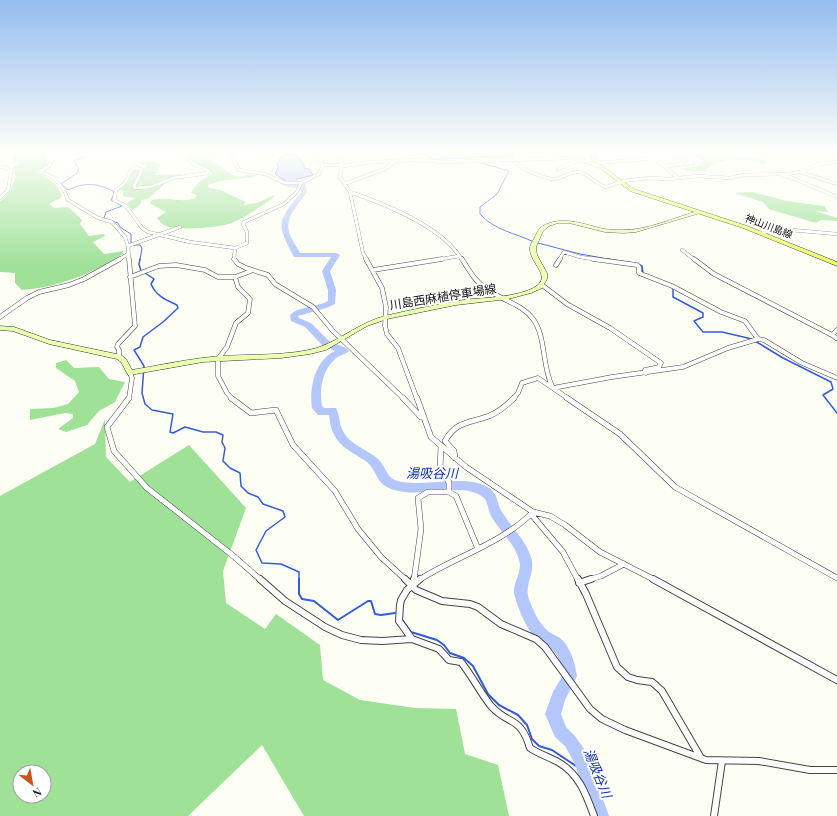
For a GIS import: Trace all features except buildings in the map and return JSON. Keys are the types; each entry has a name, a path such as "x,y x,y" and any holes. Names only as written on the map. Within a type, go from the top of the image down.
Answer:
{"main road":[{"name":"神山川島線","path":"635,191 761,233 837,264"},
{"path":"542,285 544,272 534,255 533,247 541,230 547,225 558,222 569,222 605,231 636,231 698,212"},
{"name":"川島西麻植停車場線","path":"130,372 218,359 296,355 324,348 364,325 386,317 456,303 500,298 529,292 542,285"},
{"path":"0,328 14,329 49,342 119,357 124,361 130,372"}],"street":[{"path":"64,191 68,200 74,205 98,218 112,222 124,237 128,246 135,326 116,347 119,350 119,357"},
{"path":"116,191 113,197 114,200 126,206 142,228 148,232 190,242 235,248 247,242 247,232 243,224 244,222 274,211 296,195 298,191"},
{"path":"825,191 837,196"},
{"path":"825,191 837,196"},
{"path":"553,388 547,378 538,332 533,319 480,285 472,276 453,246 402,212 390,206 350,192 360,245 367,262 382,288 387,334 398,348 423,419 431,437 466,467 532,513 563,552 586,594 617,667 623,675 640,682 652,682 662,691 701,758"},
{"path":"128,246 180,227"},
{"path":"761,233 780,229 837,234"},
{"path":"235,248 234,260 240,266 251,272 268,275 275,284 313,307 333,331 390,384 423,419"},
{"path":"682,250 714,274 836,338"},
{"path":"556,265 564,252 580,257 637,265 639,267 638,273 670,285 721,312 745,321 756,340"},
{"path":"0,317 27,298 39,292 69,285 84,279 128,254"},
{"path":"373,270 459,256"},
{"path":"130,277 162,264 171,264 207,271 216,276 235,277 251,272"},
{"path":"235,277 238,287 250,299 248,313 236,324 227,347 218,359 218,376 227,393 233,400 251,413 276,410 293,445 335,491 358,529 381,557 412,584 416,590 442,601 474,606 500,624 536,639 545,647 590,709 602,719 665,746 701,758 722,761 759,761 810,770 837,770"},
{"path":"542,285 567,304 610,328 661,363 659,367 645,370 646,373"},
{"path":"832,335 837,330"},
{"path":"553,388 612,377 683,367 728,348 756,340 764,340 802,363 837,378"},
{"path":"130,372 132,378 130,397 108,427 109,436 114,452 128,465 147,488 231,554 285,601 325,627 342,635 361,640 382,641 412,639 439,649 449,660 462,662 472,676 481,693 496,711 518,723 525,730 530,748 540,754 550,757 577,776 582,783 594,816"},
{"path":"456,458 454,451 444,441 448,433 462,423 498,412 517,394 520,384 523,381 538,378 630,442 675,486 837,578"},
{"path":"441,446 439,452 441,460 440,469 449,482 449,491"},
{"path":"412,584 422,515 418,498 421,494 425,492 449,491 456,496 478,549"},
{"path":"412,639 399,621 401,599 412,584 455,559 510,532 532,513"},
{"path":"532,513 550,516 565,525 600,552 682,594 837,680"},
{"path":"580,583 601,576 624,564"},
{"path":"714,816 722,761"}],"green space":[{"path":"10,191 60,191 62,197 49,204 54,208 68,207 82,220 80,224 89,236 104,234 105,236 93,242 104,254 123,251 123,254 99,268 62,283 22,290 15,283 15,273 0,272 0,202"},
{"path":"123,191 157,191 147,199 141,200 141,203 132,210 127,203 136,198 123,196"},
{"path":"192,191 222,191 246,202 243,205 257,203 274,195 274,197 234,222 212,227 169,227 165,226 157,218 166,212 151,204 150,201 155,199 190,200 196,198 196,195 191,193"},
{"path":"752,192 787,201 824,206 828,212 815,211 837,218 837,221 821,220 816,223 769,209 763,202 735,193"},
{"path":"66,360 74,368 99,367 109,379 125,382 115,402 99,411 87,425 66,432 58,429 73,418 73,414 65,413 30,420 30,409 54,408 68,404 79,392 75,381 56,368 56,363"},
{"path":"105,419 106,457 130,482 189,445 246,508 223,571 226,603 265,629 276,614 320,645 323,680 360,700 415,708 456,709 465,754 498,765 509,816 304,816 262,745 188,816 0,816 0,496 95,444"}],"waterway":[{"path":"113,191 114,194 111,200 113,201"},
{"name":"湯吸谷川","path":"304,191 290,210 285,220 284,226 288,239 297,255 336,255 326,271 332,290 332,302 323,307 294,315 294,319 308,325 330,346 344,351 332,357 327,362 320,374 316,387 317,408 322,412 332,411 334,413 336,428 343,440 376,464 385,479 390,483 402,487 414,488 463,485 474,487 485,492 489,496 498,516 523,552 526,570 520,592 528,612 540,633 559,646 568,665 570,676 558,697 553,714 560,732 570,741 580,758 601,816"},
{"path":"499,191 497,194 480,207 480,214 498,228 534,242"},
{"path":"118,204 122,206 106,212 104,218 118,223 120,227 131,234 131,243"},
{"path":"538,243 580,254 614,260"},
{"path":"134,245 140,245 142,248 140,260"},
{"path":"140,259 139,264 141,271"},
{"path":"608,259 614,260"},
{"path":"614,260 638,264 642,266 643,273"},
{"path":"145,273 154,279 151,284 156,292 165,299 177,305 178,308 163,322 143,337 140,347 134,350 144,366 142,393 145,404 152,410 173,414 170,432 173,433 185,427 203,432 216,432 223,435 222,442 225,448 223,461 230,468 240,473 241,486 248,493 258,497 263,504 283,511 285,517 266,531 256,550 262,563 281,564 299,572 299,594 302,599 314,601 338,620 368,601 371,601 375,614 381,615 395,613"},
{"path":"673,288 673,297 703,313 703,317 694,321 703,332 722,332 752,339"},
{"path":"755,341 783,358 831,382 833,389 823,395 837,413"},
{"path":"401,618 411,632 437,640 444,645 450,653 464,658 473,666 488,694 499,705 518,715 527,725 532,739 539,746 552,750 585,772"}]}
